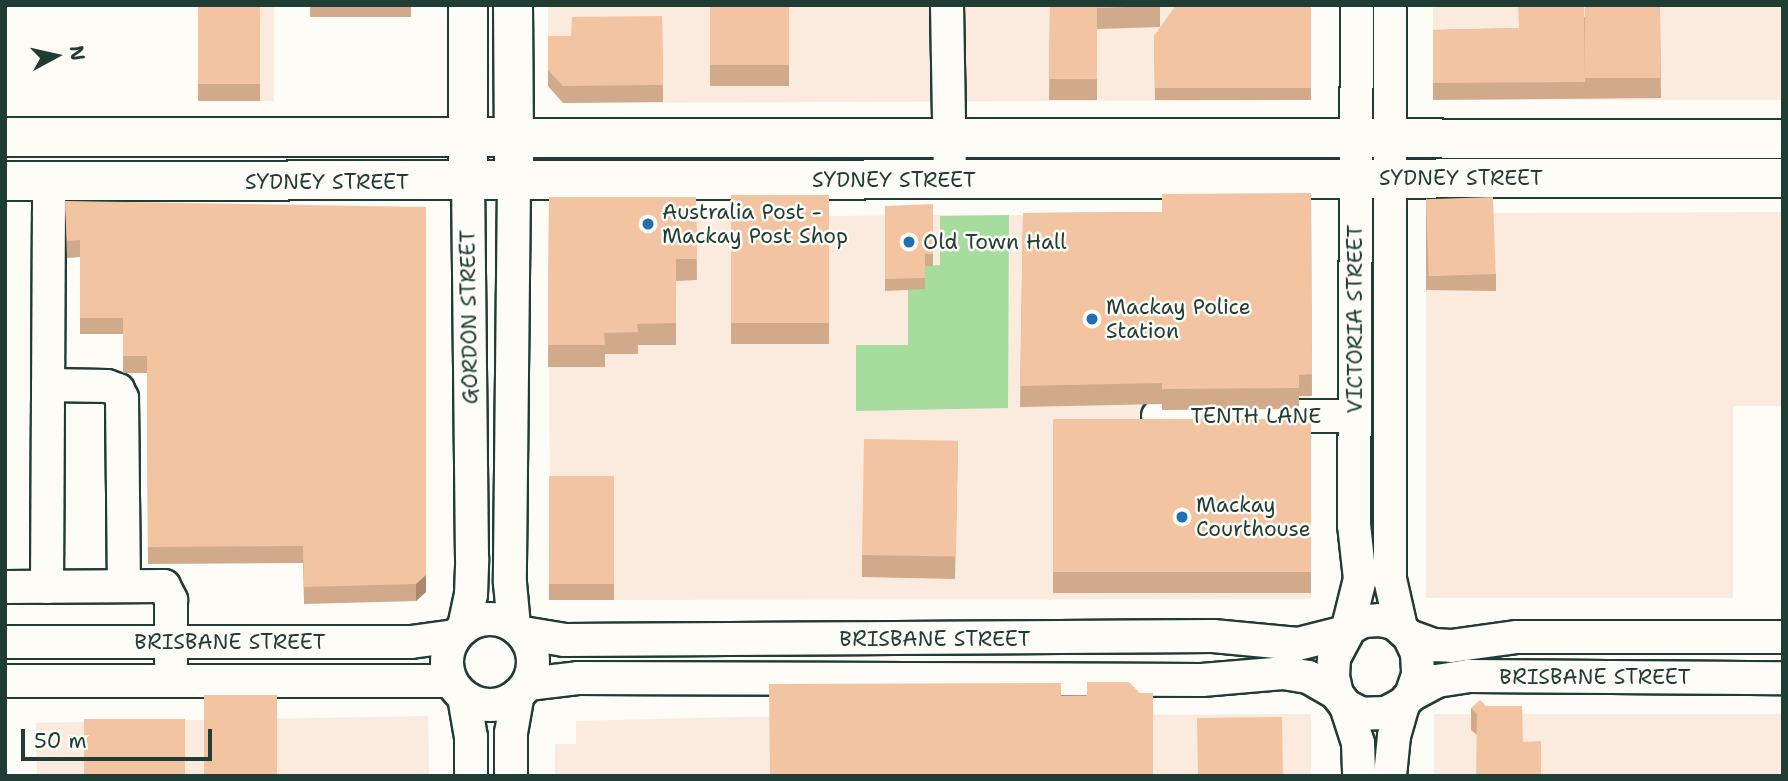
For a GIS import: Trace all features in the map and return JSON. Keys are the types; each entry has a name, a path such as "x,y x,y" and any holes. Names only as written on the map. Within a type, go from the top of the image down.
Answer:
{"main road":[{"name":"GORDON STREET","path":"468,5 468,182"},
{"name":"GORDON STREET","path":"513,5 514,182"},
{"name":"SYDNEY STREET","path":"5,137 1783,139"},
{"name":"SYDNEY STREET","path":"5,181 1783,178"}],"street":[{"path":"947,5 950,180"},
{"name":"VICTORIA STREET","path":"1357,5 1374,140"},
{"name":"VICTORIA STREET","path":"1390,5 1374,140 1374,177 1390,579 1405,632"},
{"name":"VICTORIA STREET","path":"1346,631 1360,579 1354,533 1354,416 1374,177"},
{"path":"47,587 49,181"},
{"name":"GORDON STREET","path":"460,631 471,595 468,182"},
{"name":"GORDON STREET","path":"514,182 510,583 519,630"},
{"path":"48,385 107,386 118,390 122,398 124,586"},
{"path":"470,410 498,393 513,390"},
{"name":"TENTH LANE","path":"1158,416 1354,416"},
{"path":"5,587 164,586 169,592 171,681"},
{"path":"471,776 470,728 447,658 460,631 489,619 519,630 533,658 511,733 511,776"},
{"path":"1359,776 1357,733 1333,677 1334,658 1346,631 1358,623 1375,619 1405,632 1415,647 1419,670 1394,736 1390,776"},
{"name":"BRISBANE STREET","path":"519,630 565,640 1213,636 1301,644 1346,631"},
{"name":"BRISBANE STREET","path":"5,642 411,642 460,631"},
{"name":"BRISBANE STREET","path":"1405,632 1434,645 1451,646 1517,637 1783,637"},
{"name":"BRISBANE STREET","path":"523,689 578,678 1202,680 1283,673 1308,677 1342,700"},
{"name":"BRISBANE STREET","path":"1407,700 1437,681 1470,676 1783,678"},
{"name":"BRISBANE STREET","path":"5,681 171,681 458,689"},
{"path":"458,689 477,704 491,705 506,703 523,689"},
{"path":"1342,700 1356,713 1374,715 1407,700"}],"shaded area":[{"path":"198,5 274,5 274,101 198,101"},
{"path":"548,5 1311,5 1311,100 563,103 548,86"},
{"path":"1433,5 1783,5 1783,100 1433,100"},
{"path":"1783,212 1783,406 1733,406 1733,598 1426,598 1426,290 1493,213"},
{"path":"1311,215 1311,599 550,600 549,219"},
{"path":"1311,714 1311,776 555,776 555,744 576,744 576,721 736,717"},
{"path":"1434,714 1783,714 1783,776 1434,776"},
{"path":"428,716 429,776 37,776 36,723"}],"green space":[{"path":"1009,215 1008,408 856,411 856,345 908,345 908,290 925,266 940,265 940,216"}],"building":[{"path":"198,5 260,5 260,84 198,84"},
{"path":"710,5 789,5 789,65 710,65"},
{"path":"1050,5 1160,6 1097,8 1097,79 1049,79"},
{"path":"1176,5 1311,5 1311,88 1155,88 1154,36"},
{"path":"1518,5 1584,5 1585,82 1433,83 1433,30 1519,28"},
{"path":"1585,5 1660,5 1660,78 1585,78"},
{"path":"662,16 663,85 563,86 548,70 548,36 571,36 572,17"},
{"path":"1311,193 1312,374 1299,375 1299,388 1162,389 1162,383 1020,386 1023,213 1162,212 1162,194"},
{"path":"731,195 829,195 829,323 731,323"},
{"path":"549,197 696,197 697,259 676,259 676,323 637,324 638,332 604,333 605,345 548,345"},
{"path":"1493,197 1496,274 1429,276 1426,199"},
{"path":"65,201 426,207 426,575 416,584 304,587 303,546 148,547 147,356 123,356 123,318 80,318 80,240 67,241"},
{"name":"Old Town Hall","path":"933,204 933,254 925,254 925,278 885,279 885,206"},
{"name":"Mackay Courthouse","path":"1053,419 1311,419 1311,572 1053,572"},
{"path":"864,439 958,441 956,557 862,555"},
{"path":"549,476 614,476 614,584 549,584"},
{"path":"1087,682 1129,682 1140,693 1153,693 1153,776 770,776 769,684 1061,683 1061,696 1087,696"},
{"path":"204,695 277,695 277,776 204,776"},
{"path":"1480,700 1486,706 1522,706 1523,742 1541,741 1541,776 1476,776 1477,714 1471,708"},
{"path":"1282,717 1283,775 1311,776 1198,776 1197,718"},
{"path":"84,719 185,719 185,776 84,776"}],"place":[{"name":"Australia Post - Mackay Post Shop","path":"648,224"},
{"name":"Old Town Hall","path":"909,242"},
{"name":"Mackay Police Station","path":"1092,319"},
{"name":"Mackay Courthouse","path":"1182,517"}]}
